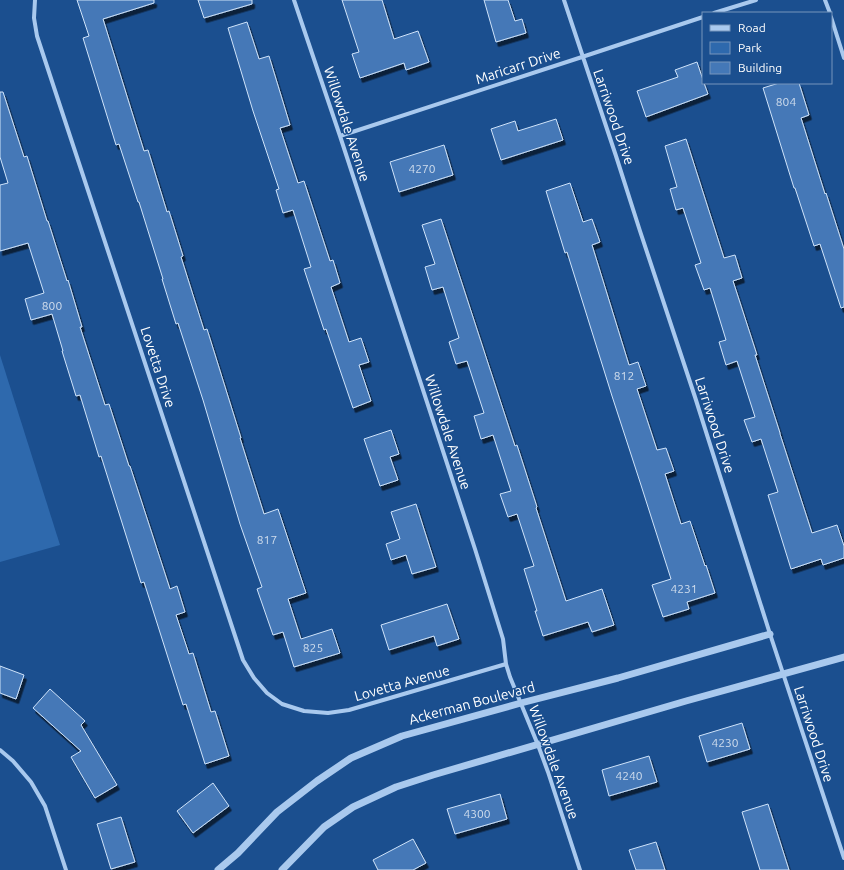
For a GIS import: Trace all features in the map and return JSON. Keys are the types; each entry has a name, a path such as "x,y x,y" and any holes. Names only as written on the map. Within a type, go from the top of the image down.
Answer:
{"street":[{"name":"Lovetta Drive","path":"35,0 34,18 37,36 243,660 254,678 267,693 282,704 304,711"},
{"name":"Willowdale Avenue","path":"294,0 475,549 503,639 506,664 538,745 580,870"},
{"name":"Larriwood Drive","path":"564,0 695,397 770,634 844,858"},
{"path":"717,12 756,0"},
{"path":"826,0 830,12"},
{"name":"Maricarr Drive","path":"340,136 702,17"},
{"path":"832,20 844,58"},
{"name":"Ackerman Boulevard","path":"218,870 238,853 277,812 317,781 351,758 402,736 618,678 770,634"},
{"path":"282,870 324,827 353,807 396,787 844,657"},
{"name":"Lovetta Avenue","path":"304,711 328,713 350,710 506,664"},
{"path":"0,750 13,761 31,782 45,806 66,870"}],"green space":[{"path":"0,355 60,545 0,562"}],"building":[{"path":"77,0 154,0 154,3 103,19 144,151 148,150 167,212 169,211 183,256 181,257 204,330 207,329 264,514 278,509 306,593 288,599 301,639 332,629 340,653 294,667 283,632 273,635 257,589 262,587 240,524 203,400 178,323 176,324 139,202 119,144 116,145 83,38 89,36"},
{"path":"198,0 252,0 252,4 204,18"},
{"path":"342,0 382,0 394,39 418,31 429,62 406,70 404,63 360,78 352,54 359,52"},
{"path":"484,0 508,0 515,21 522,19 526,33 496,42"},
{"path":"247,22 259,59 269,56 290,125 280,128 298,183 304,181 330,261 333,260 340,283 331,287 349,342 361,338 369,362 359,365 371,401 353,408 326,329 324,330 304,269 311,267 293,210 283,213 276,190 279,189 253,111 228,28"},
{"path":"697,62 702,77 702,84 704,84 708,94 646,117 637,91 678,77 675,70"},
{"path":"776,84 799,84 809,115 801,118 844,249 844,307 841,308 820,244 814,246 794,188 763,88"},
{"path":"0,92 3,92 24,157 27,156 47,221 67,281 68,280 82,327 80,327 105,405 109,404 170,589 177,586 185,612 176,615 189,654 193,653 211,712 215,711 229,756 205,764 186,704 183,705 144,582 141,583 80,395 76,396 52,314 31,320 25,299 44,293 28,243 0,251 0,185 8,183 0,157"},
{"path":"556,119 563,140 501,160 491,129 515,121 518,131"},
{"path":"686,139 724,258 735,255 742,278 733,281 812,533 837,525 844,546 844,558 823,565 821,559 791,569 768,495 778,492 761,439 752,442 744,420 755,417 737,361 726,365 719,342 726,340 710,288 704,290 695,265 701,263 683,208 676,210 670,189 677,187 665,146"},
{"path":"444,145 453,175 399,192 390,162"},
{"path":"570,183 583,222 592,219 600,242 592,245 629,365 638,362 646,386 637,389 657,450 666,448 674,471 665,474 681,524 690,521 715,593 687,602 689,609 663,617 652,585 671,579 567,252 565,253 546,191"},
{"path":"441,219 515,446 517,445 566,601 602,589 614,625 592,632 588,622 543,636 524,569 534,566 517,514 508,517 500,494 511,491 493,435 481,439 474,416 484,413 467,361 456,364 449,342 459,338 443,287 432,290 425,267 435,264 422,225"},
{"path":"391,430 399,454 390,457 398,480 380,486 364,439"},
{"path":"416,504 436,567 412,574 406,555 391,560 386,544 400,539 391,512"},
{"path":"447,604 459,639 437,646 434,636 389,650 381,625"},
{"path":"0,666 24,675 16,699 0,693"},
{"path":"50,689 85,721 81,725 117,785 95,798 71,757 81,751 33,708"},
{"path":"742,723 750,749 707,762 699,736"},
{"path":"649,756 657,782 609,796 602,770"},
{"path":"213,783 229,806 193,833 177,811"},
{"path":"500,794 507,819 455,834 447,809"},
{"path":"768,804 789,870 760,870 742,812"},
{"path":"121,817 135,862 111,869 97,824"},
{"path":"413,839 426,863 413,870 378,870 373,860"},
{"path":"656,842 665,870 636,870 629,850"}]}
